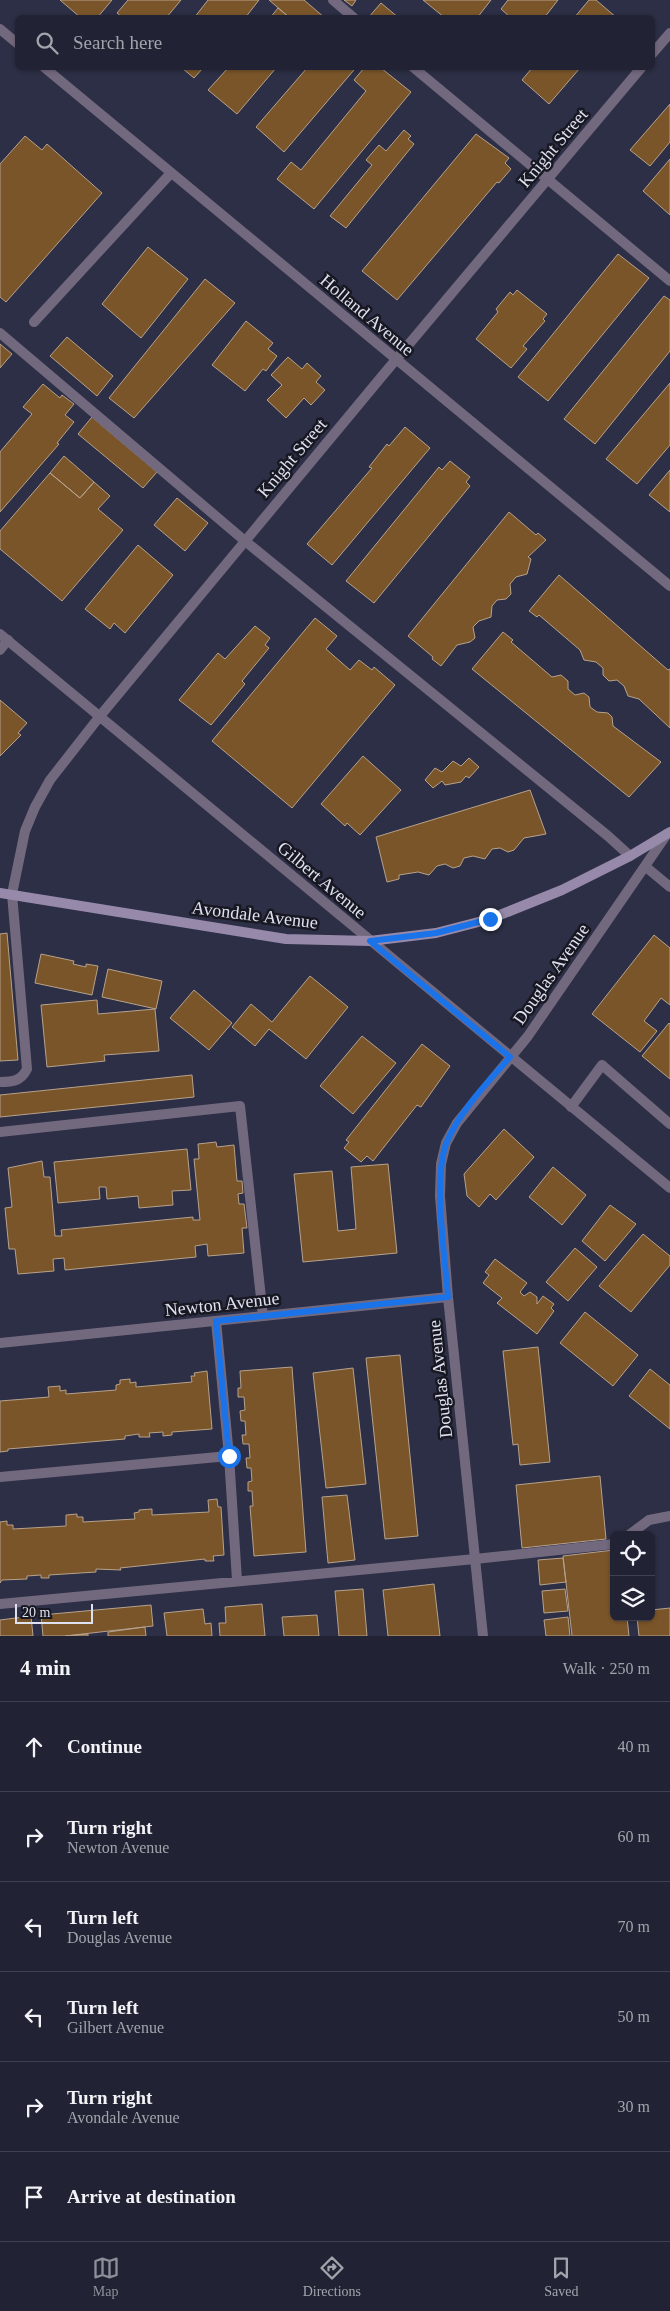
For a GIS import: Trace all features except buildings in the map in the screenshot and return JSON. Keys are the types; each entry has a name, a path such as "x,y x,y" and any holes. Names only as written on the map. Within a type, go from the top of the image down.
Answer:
{"main road":[{"name":"Avondale Avenue","path":"0,893 286,939 370,941 436,933 490,919 562,890 630,856 668,833"}],"street":[{"path":"333,0 350,15"},
{"path":"0,29 15,42"},
{"path":"655,50 670,33"},
{"name":"Holland Avenue","path":"47,70 670,586"},
{"path":"416,70 670,281"},
{"name":"Knight Street","path":"0,1082 14,1082 23,1076 27,1069 12,894 25,831 35,807 50,780 100,716 395,360 639,70"},
{"path":"34,322 171,173"},
{"path":"0,333 245,541 608,836 630,856"},
{"path":"0,650 4,637"},
{"name":"Gilbert Avenue","path":"4,637 670,1188"},
{"name":"Douglas Avenue","path":"482,1636 448,1297 440,1196 441,1164 446,1143 457,1123 528,1036 646,868 668,833"},
{"path":"646,868 670,887"},
{"path":"571,1107 602,1065 670,1124"},
{"path":"0,1132 240,1106 263,1316"},
{"name":"Newton Avenue","path":"0,1343 448,1297"},
{"path":"216,1321 229,1456 238,1580"},
{"path":"0,1477 229,1456"},
{"path":"634,1531 649,1520 670,1516"},
{"path":"0,1604 610,1544"}],"route":[{"path":"229,1456 216,1321 448,1297 440,1196 441,1164 446,1143 457,1123 510,1057 370,941 436,933 490,919"}]}
